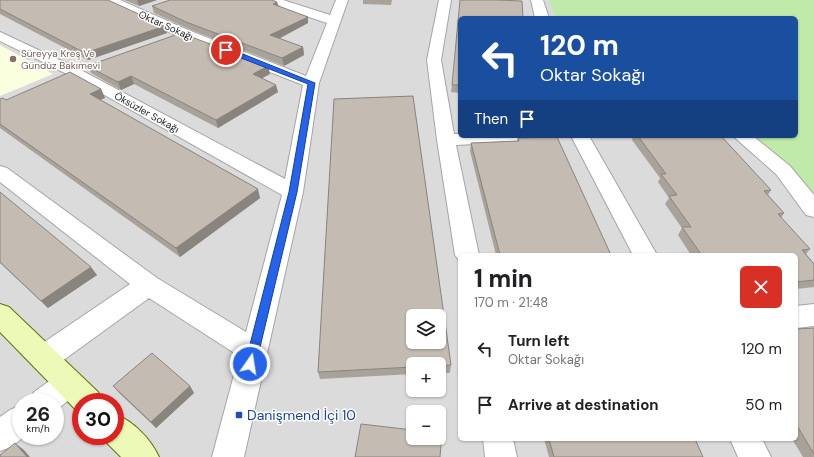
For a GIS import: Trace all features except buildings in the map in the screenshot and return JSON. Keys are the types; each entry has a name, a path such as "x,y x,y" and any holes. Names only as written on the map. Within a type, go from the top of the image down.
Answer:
{"street":[{"name":"Oktar Sokağı","path":"110,0 183,33 311,83"},
{"path":"271,0 333,21"},
{"path":"228,457 293,192 311,83 342,0"},
{"path":"445,0 434,60 447,104 446,140 467,253"},
{"path":"537,0 541,16"},
{"path":"139,13 153,8"},
{"path":"161,41 183,33"},
{"name":"Öksüzler Sokağı","path":"0,36 81,69 293,192"},
{"path":"54,80 81,69"},
{"path":"446,140 488,138"},
{"path":"581,138 644,253"},
{"path":"744,138 783,170 814,210"},
{"path":"0,172 148,285 254,351"},
{"path":"44,358 148,285"},
{"path":"0,315 78,393"},
{"path":"798,317 814,315"},
{"path":"0,436 12,427"},
{"path":"124,438 144,457"},
{"path":"498,441 501,457"},
{"path":"746,441 755,457"}],"shaded area":[{"path":"0,0 549,0 554,16 458,16 458,138 757,138 780,157 814,197 814,457 0,457"},
{"name":"Süreyya Kreş Ve Gündüz Bakımevi","path":"0,45 53,74 0,96"}],"green space":[{"path":"549,0 814,0 814,197 780,157 757,138 798,138 798,16 554,16"}],"place":[{"name":"Süreyya Kreş Ve Gündüz Bakımevi","path":"13,59"},
{"name":"Danişmend İçi 10","path":"239,415"}],"route":[{"path":"226,50 311,83 293,192 250,364"}]}
